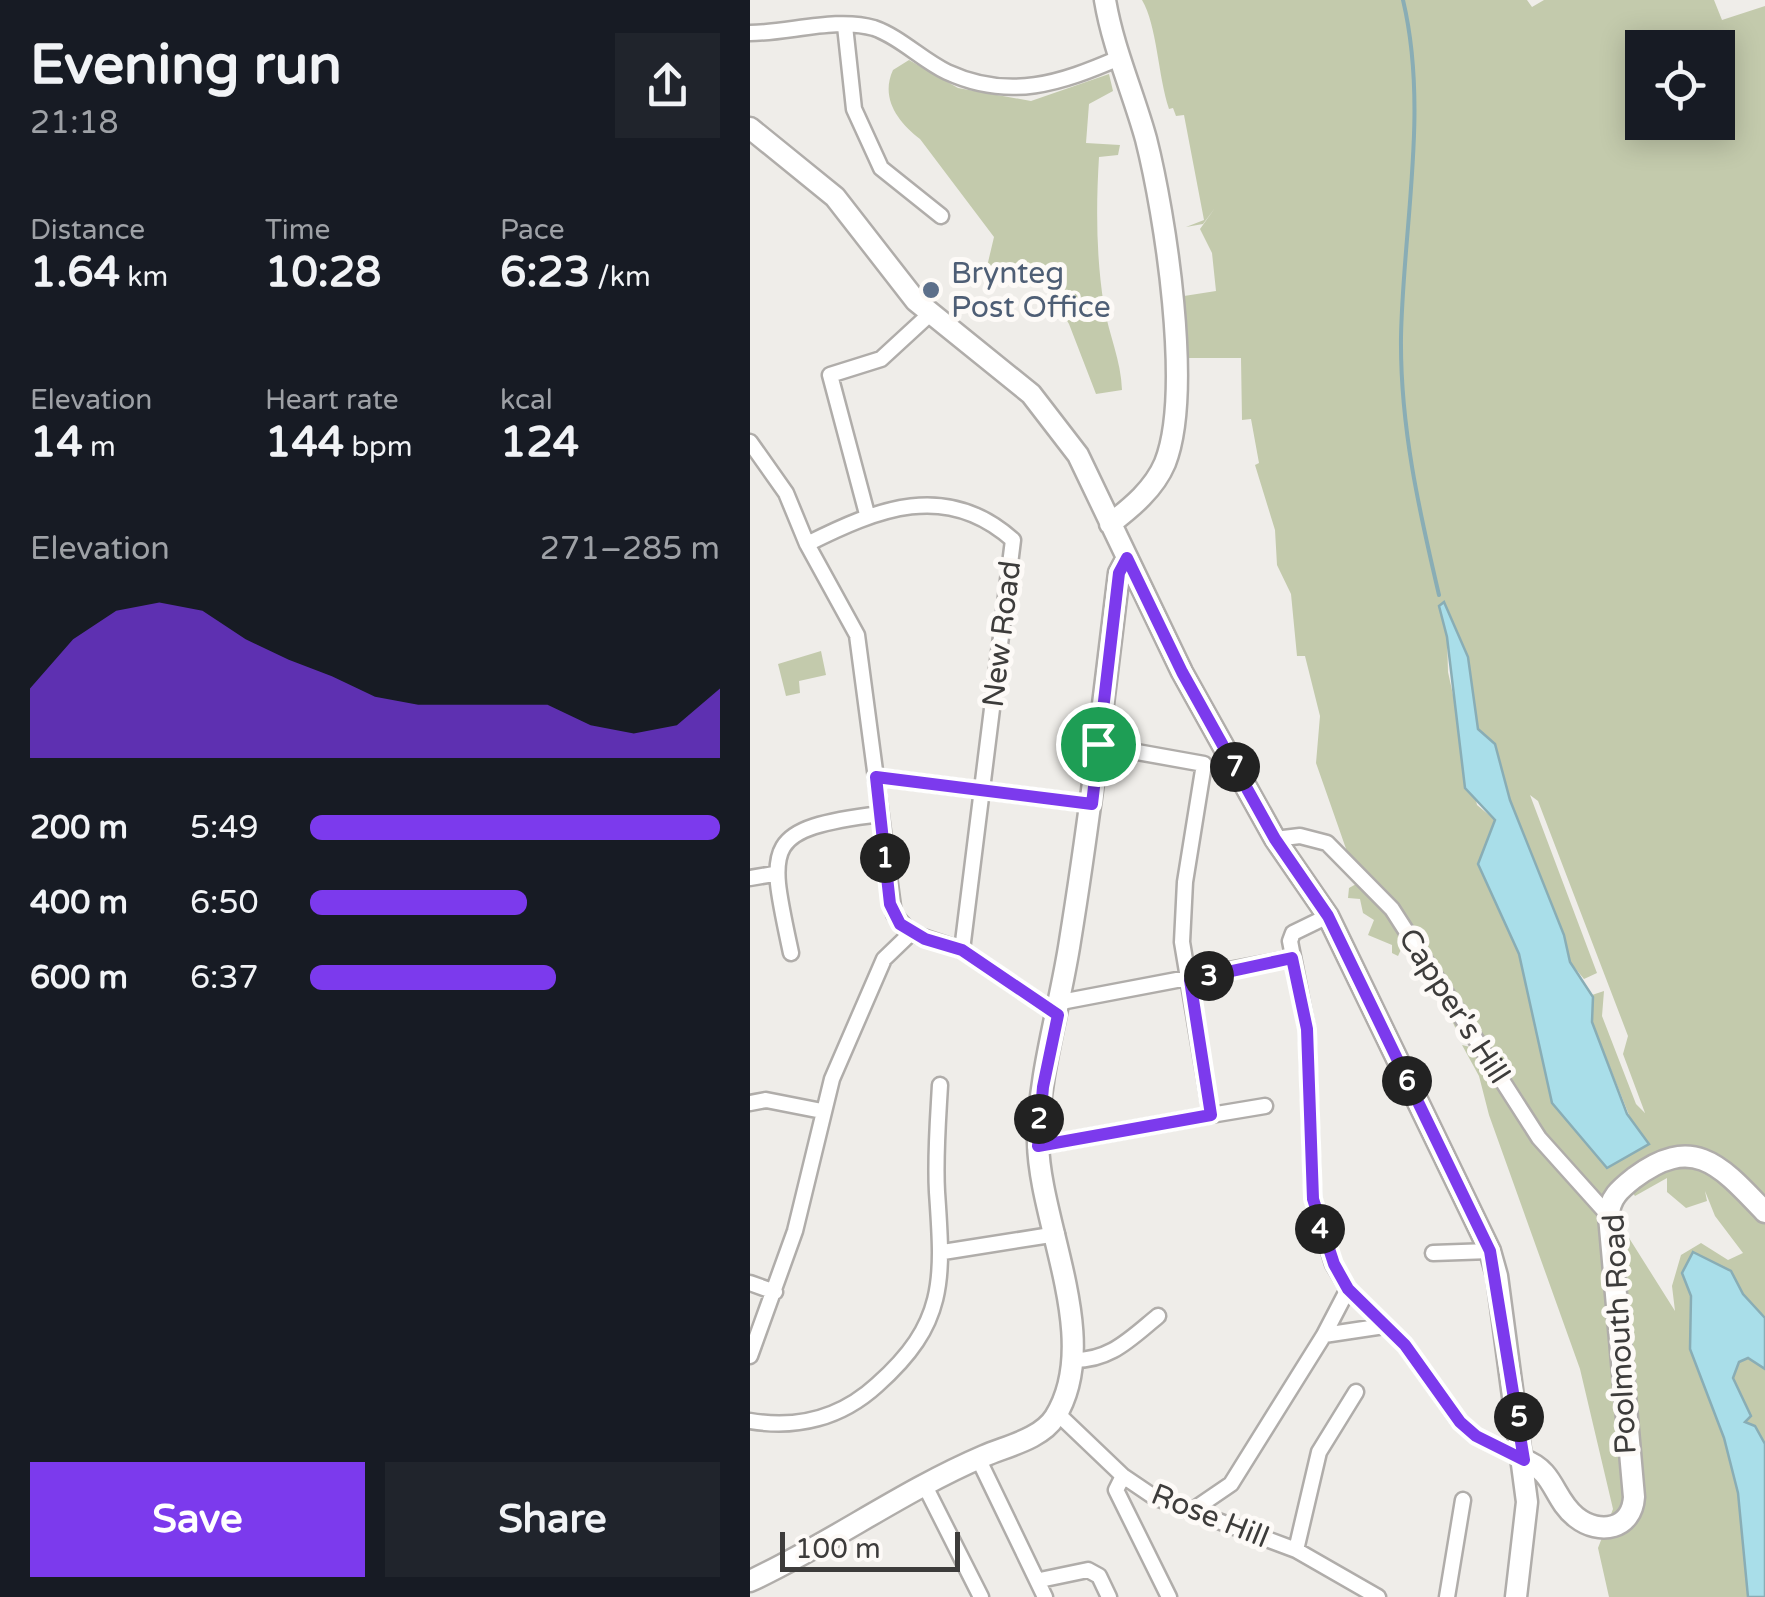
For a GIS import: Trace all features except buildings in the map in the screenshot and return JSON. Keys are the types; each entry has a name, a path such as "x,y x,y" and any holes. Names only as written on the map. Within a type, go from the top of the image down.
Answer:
{"street":[{"path":"1105,0 1147,143 1163,234 1175,352 1175,430 1151,486 1110,524"},
{"path":"750,33 845,26 876,29 950,73 1018,86 1060,84 1119,58"},
{"path":"845,26 854,108 882,168 942,216"},
{"path":"750,128 835,196 916,301 1031,394 1078,455 1182,672 1275,839 1328,916 1490,1251 1524,1460 1527,1502 1516,1597"},
{"path":"867,514 830,375 880,359 932,313"},
{"path":"750,442 786,493 808,544 857,635 890,904 900,924 911,933 962,950 1060,1008 1292,958"},
{"name":"New Road","path":"808,544 867,514 931,502 995,524 1013,540 962,950"},
{"path":"750,1581 978,1458 1038,1433 1058,1413 1070,1360 1057,1234 1038,1146 1043,1087 1060,1008 1092,804 1119,573 1127,558"},
{"path":"1098,744 1204,764 1185,882 1182,942 1211,1115"},
{"path":"876,777 1092,804"},
{"path":"790,953 774,874 787,840 804,828 880,814"},
{"name":"Capper's Hill","path":"1275,839 1300,836 1326,843 1392,909 1538,1138 1609,1216"},
{"path":"750,878 774,874"},
{"path":"1328,916 1293,934 1292,958 1307,1029 1313,1199 1328,1252 1348,1289 1405,1345 1466,1428 1524,1460"},
{"path":"750,1356 795,1231 822,1112 840,1057 884,960 911,933"},
{"path":"750,1421 786,1427 824,1417 864,1396 901,1364 928,1327 939,1298 944,1252 936,1146 940,1085"},
{"path":"750,1103 766,1100 822,1112"},
{"path":"1038,1146 1265,1106"},
{"name":"Poolmouth Road","path":"1524,1460 1543,1468 1576,1518 1602,1528 1624,1524 1631,1515 1634,1497 1609,1216 1609,1204 1618,1190 1670,1156 1706,1159 1728,1173 1765,1212"},
{"path":"944,1252 1057,1234"},
{"path":"1433,1253 1490,1251"},
{"path":"750,1283 775,1292"},
{"path":"1190,1512 1232,1484 1348,1289"},
{"path":"1070,1360 1090,1361 1115,1352 1158,1316"},
{"path":"1324,1335 1384,1326"},
{"path":"1296,1550 1319,1452 1356,1392"},
{"name":"Rose Hill","path":"1058,1413 1123,1476 1154,1497 1296,1550 1378,1597"},
{"path":"978,1458 1045,1597"},
{"path":"1123,1476 1116,1490 1169,1597"},
{"path":"926,1486 981,1597"},
{"path":"1447,1597 1463,1500"},
{"path":"1040,1580 1088,1570 1098,1576 1110,1597"}],"green space":[{"path":"1142,0 1527,0 1532,7 1544,0 1714,0 1722,20 1765,6 1765,1318 1743,1294 1731,1271 1693,1253 1682,1273 1691,1296 1690,1349 1724,1438 1738,1493 1748,1597 1609,1597 1598,1548 1613,1509 1580,1369 1489,1115 1479,1076 1462,1045 1474,1048 1478,1040 1464,1036 1455,1027 1409,932 1398,956 1392,953 1392,945 1368,935 1374,920 1363,913 1360,899 1348,898 1349,888 1358,883 1316,763 1320,716 1305,656 1297,656 1291,594 1277,565 1275,530 1255,465 1259,463 1251,419 1242,420 1241,358 1184,358 1184,296 1216,291 1212,253 1200,229 1215,208 1203,224 1186,227 1204,220 1184,115 1176,116 1173,108 1169,109","holes":["1445,603 1468,657 1478,729 1495,744 1510,800 1564,935 1570,962 1584,979 1597,973 1530,795 1538,801 1628,1036 1623,1054 1645,1113 1636,1104 1602,1016 1604,991 1592,995 1592,1022 1635,1130 1552,1103 1519,954 1479,864 1495,820 1477,805 1448,672 1447,637 1439,607","1667,1178 1667,1192 1686,1208 1707,1201 1705,1191 1715,1216 1743,1253 1728,1260 1701,1243 1681,1255 1672,1286 1675,1311 1607,1203 1608,1188 1623,1180 1635,1196"]},
{"path":"909,60 958,88 1031,101 1109,74 1113,91 1089,104 1086,143 1120,145 1118,155 1099,157 1097,213 1101,288 1122,390 1096,394 1069,324 1046,285 985,275 994,237 893,109 889,90 893,70"},
{"path":"821,651 826,675 799,681 800,693 786,696 778,664"},
{"path":"1748,1358 1765,1369 1765,1444 1745,1422 1751,1415 1733,1378 1739,1362"}],"water":[{"path":"1444,602 1468,657 1478,729 1495,744 1510,800 1564,935 1570,962 1593,997 1592,1022 1627,1114 1649,1144 1607,1168 1552,1103 1519,954 1478,864 1495,820 1465,788 1447,637 1439,606"},
{"path":"1693,1252 1731,1271 1743,1294 1765,1318 1765,1369 1748,1358 1739,1362 1733,1378 1751,1416 1745,1422 1755,1426 1765,1444 1765,1597 1748,1597 1738,1493 1724,1438 1690,1349 1691,1296 1682,1273"}],"waterway":[{"path":"1403,0 1414,83 1414,126 1402,370 1412,468 1439,595"}],"place":[{"name":"Brynteg Post Office","path":"931,290"}],"route":[{"path":"1127,558 1182,672 1275,839 1328,916 1490,1251 1524,1460 1476,1436 1460,1422 1422,1366 1348,1289 1334,1264 1318,1225 1313,1199 1307,1029 1292,958 1190,980 1211,1115 1038,1146 1043,1087 1058,1015 962,950 911,933 894,914 876,777 1092,804 1098,744 1119,573 1127,558"}]}
